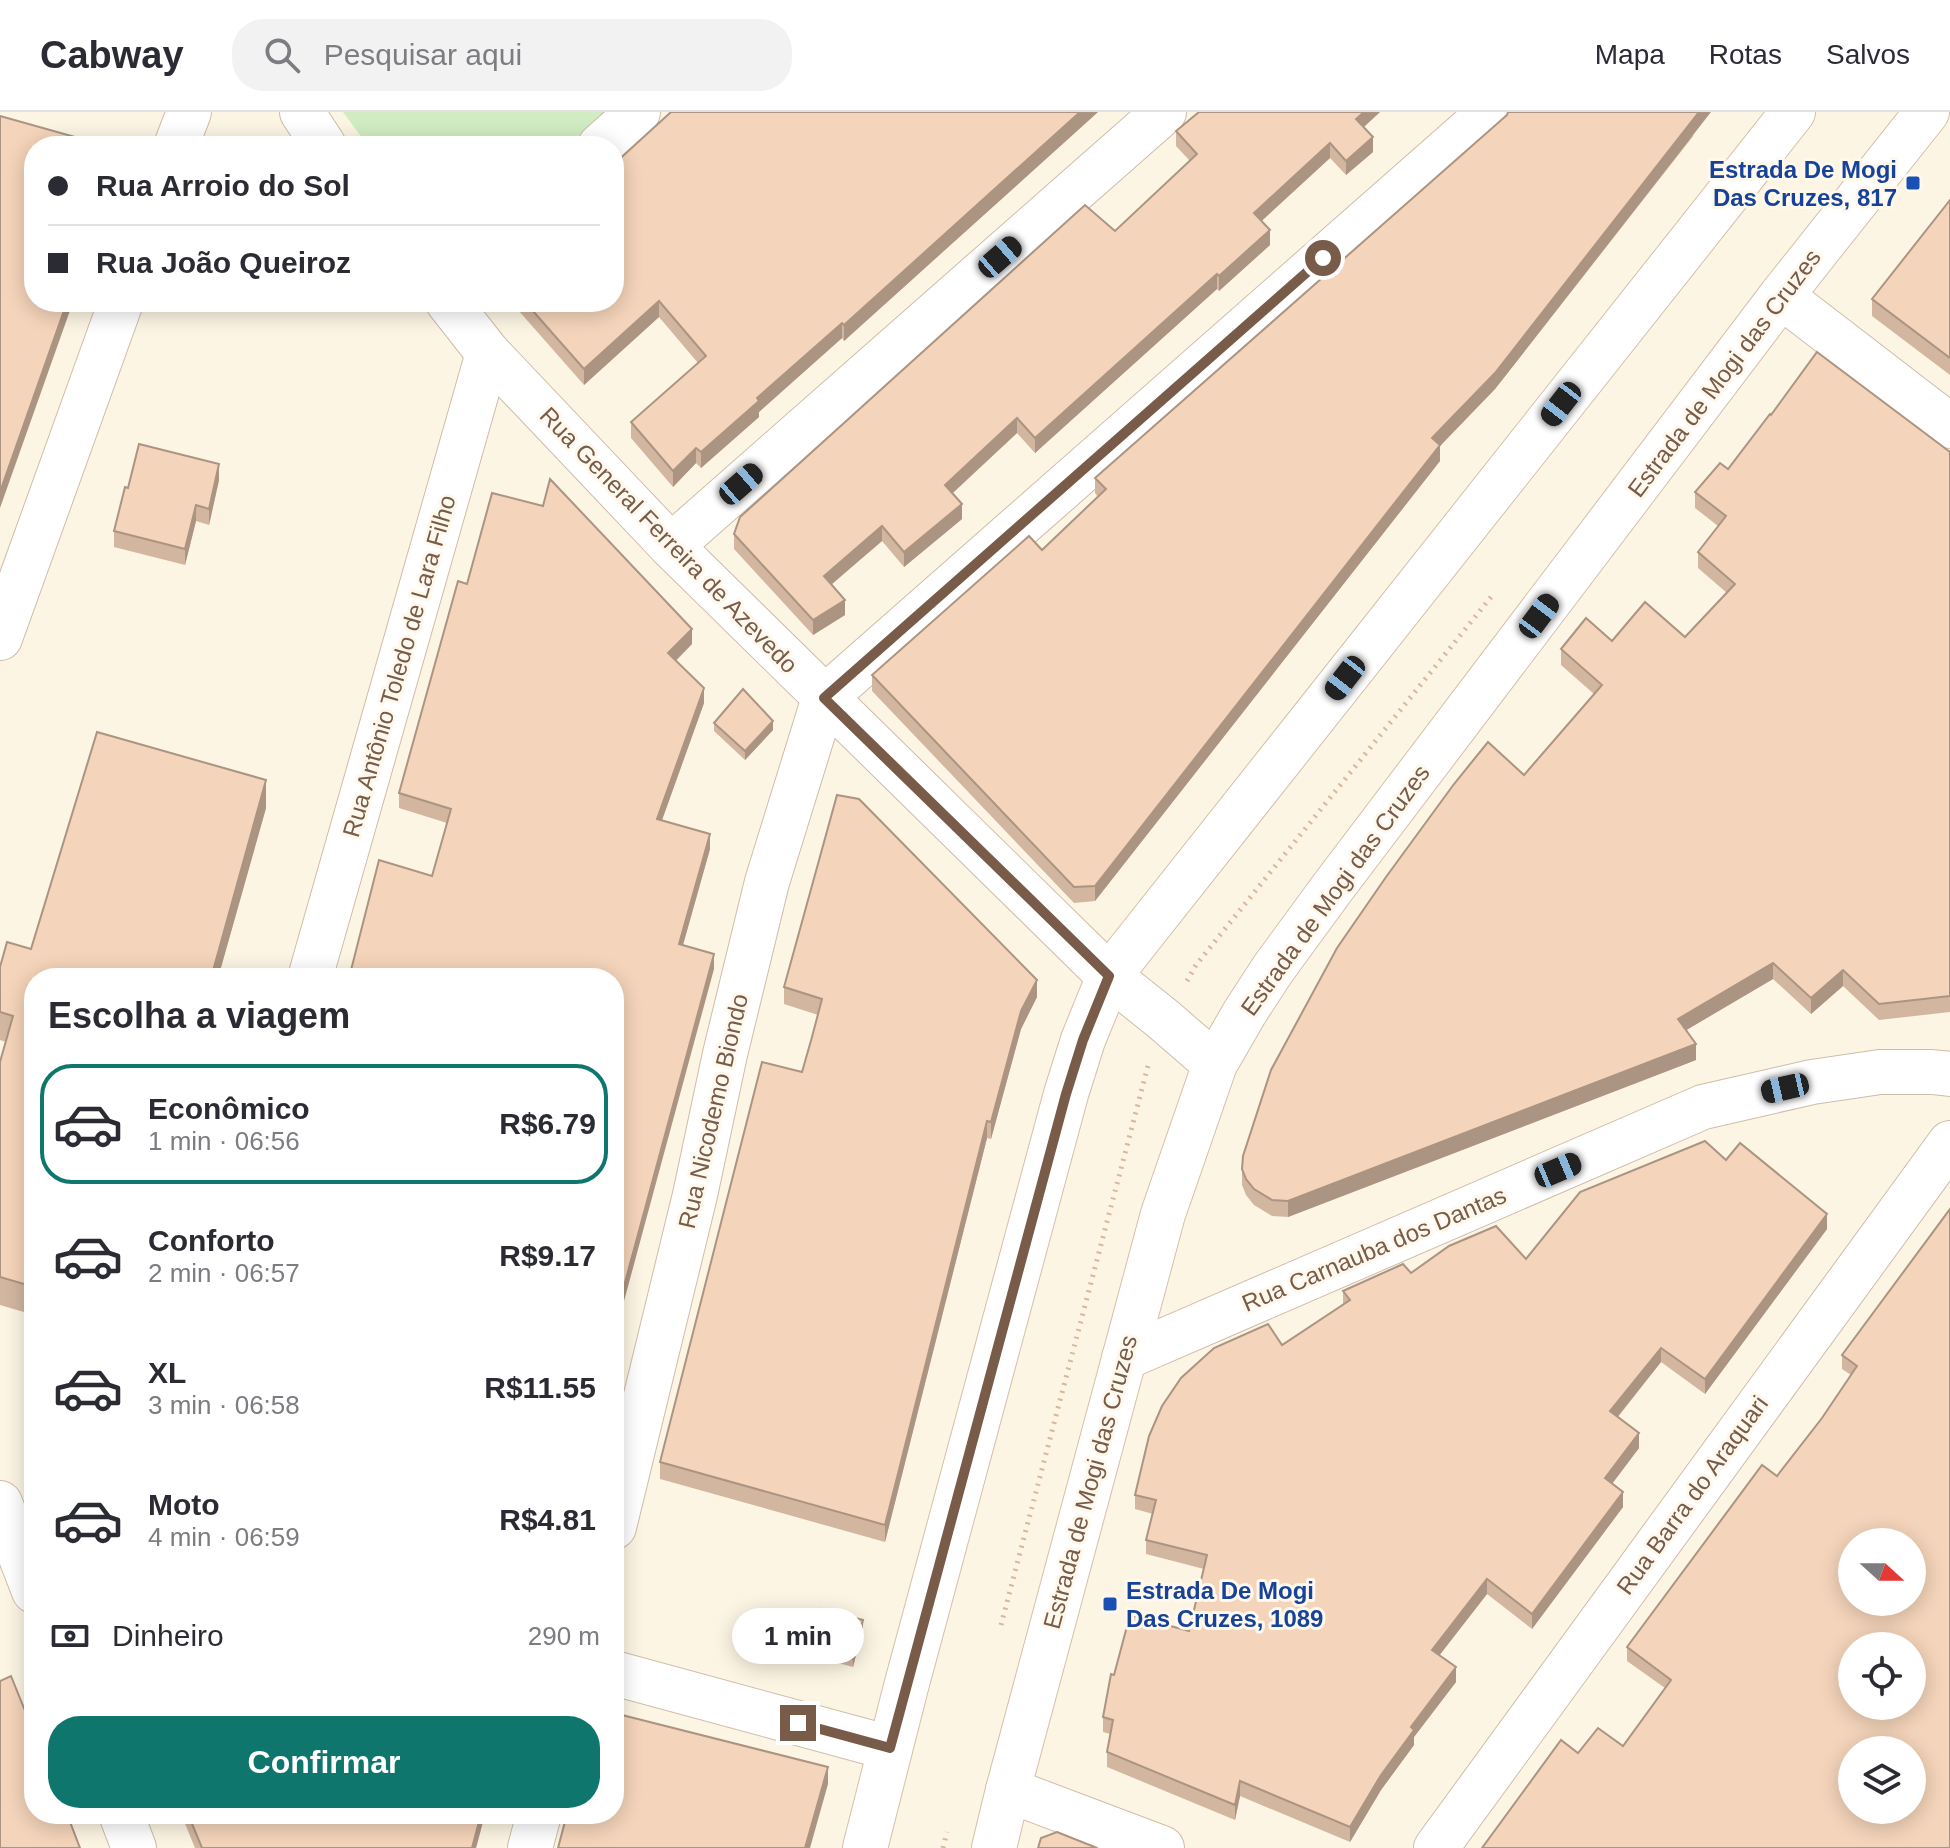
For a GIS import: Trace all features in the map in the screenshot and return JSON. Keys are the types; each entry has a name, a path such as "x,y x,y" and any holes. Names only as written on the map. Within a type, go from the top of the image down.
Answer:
{"street":[{"path":"180,136 189,112"},
{"path":"302,112 318,136"},
{"path":"611,136 638,112"},
{"path":"671,546 1164,112"},
{"path":"824,698 1490,112"},
{"path":"865,1848 1066,1094 1083,1040 1109,976 1793,112"},
{"name":"Estrada de Mogi das Cruzes","path":"994,1848 1163,1214 1215,1064 1252,1001 1325,899 1781,296 1927,112"},
{"path":"1781,296 1950,426"},
{"path":"0,638 117,312"},
{"name":"Rua General Ferreira de Azevedo","path":"456,312 488,353 671,546 824,698 1109,976 1215,1064"},
{"name":"Rua Antônio Toledo de Lara Filho","path":"313,968 488,353"},
{"name":"Rua Nicodemo Biondo","path":"624,1486 767,882 824,698"},
{"name":"Rua Carnauba dos Dantas","path":"1124,1358 1703,1107 1812,1082 1880,1072 1950,1074"},
{"name":"Rua Barra do Araquari","path":"1436,1848 1950,1143"},
{"path":"0,1502 24,1510"},
{"path":"0,1502 24,1565"},
{"path":"624,1676 890,1748"},
{"path":"1008,1790 1162,1848"},
{"path":"125,1824 134,1848"},
{"path":"530,1848 536,1824"}],"green space":[{"path":"343,112 606,112 579,136 361,136"}],"building":[{"path":"671,112 1080,112 844,325 842,323 757,398 759,401 701,452 696,448 673,471 631,422 706,356 659,301 584,369 534,312 624,312 624,155"},
{"path":"1199,112 1364,112 1356,119 1373,137 1346,161 1330,143 1254,213 1270,230 1035,438 1017,418 945,485 962,504 904,552 882,526 824,576 845,600 813,620 734,534 740,517 1085,205 1115,231 1197,154 1176,131"},
{"path":"1508,112 1699,112 1495,373 1432,438 1440,445 1095,886 1074,887 872,675 1029,536 1042,550 1106,489 1095,478"},
{"path":"0,116 71,136 24,136 24,312 63,312 0,492"},
{"path":"1950,200 1950,358 1872,299"},
{"path":"1817,352 1950,452 1950,996 1879,1004 1843,970 1811,998 1773,963 1678,1019 1696,1044 1288,1201 1272,1200 1254,1189 1242,1169 1243,1156 1271,1070 1337,948 1454,784 1488,742 1524,775 1602,685 1561,649 1586,618 1612,641 1645,602 1685,637 1735,584 1698,552 1726,516 1695,492 1720,463 1728,469"},
{"path":"139,444 219,464 209,509 196,505 185,549 114,531"},
{"path":"550,479 692,629 668,653 704,688 657,819 710,834 679,944 714,954 624,1286 624,968 352,968 379,860 432,876 451,809 399,793 458,581 467,584 492,493 543,506"},
{"path":"743,689 773,721 745,751 714,723"},
{"path":"97,732 266,780 214,968 24,968 24,1284 0,1277 0,1062 13,1016 0,1012 0,967 7,942 31,949"},
{"path":"837,795 859,799 1037,980 1021,1011 991,1122 987,1121 885,1525 660,1462 762,1062 802,1072 812,1037 822,999 784,987"},
{"path":"1705,1141 1726,1160 1740,1143 1827,1214 1705,1379 1661,1348 1610,1411 1639,1433 1605,1478 1623,1492 1532,1614 1487,1579 1432,1650 1456,1667 1411,1727 1414,1730 1381,1775 1350,1827 1240,1781 1235,1805 1107,1752 1113,1720 1103,1717 1111,1674 1114,1675 1130,1615 1189,1631 1207,1555 1146,1540 1156,1500 1135,1495 1149,1436 1162,1406 1181,1378 1214,1348 1268,1324 1282,1345 1350,1300 1343,1291 1403,1264 1411,1273 1449,1246 1496,1226 1526,1259 1580,1192"},
{"path":"1950,1209 1950,1848 1482,1848 1561,1740 1578,1753 1598,1728 1623,1746 1671,1680 1627,1647 1762,1465 1777,1476 1857,1366 1842,1355"},
{"path":"821,1609 863,1620 853,1659 812,1648"},
{"path":"11,1676 24,1708 24,1824 71,1824 80,1848 0,1848 0,1681"},
{"path":"624,1716 828,1767 805,1848 558,1848 564,1824 624,1824"},
{"path":"192,1824 478,1824 472,1848 202,1848"},
{"path":"1057,1832 1097,1848 1038,1848 1041,1838"}],"place":[{"name":"Estrada De Mogi Das Cruzes, 817","path":"1913,183"},
{"name":"Estrada De Mogi Das Cruzes, 1089","path":"1110,1604"}],"route":[{"path":"798,1723 890,1748 1066,1094 1083,1040 1109,976 824,698 1323,258"}]}
